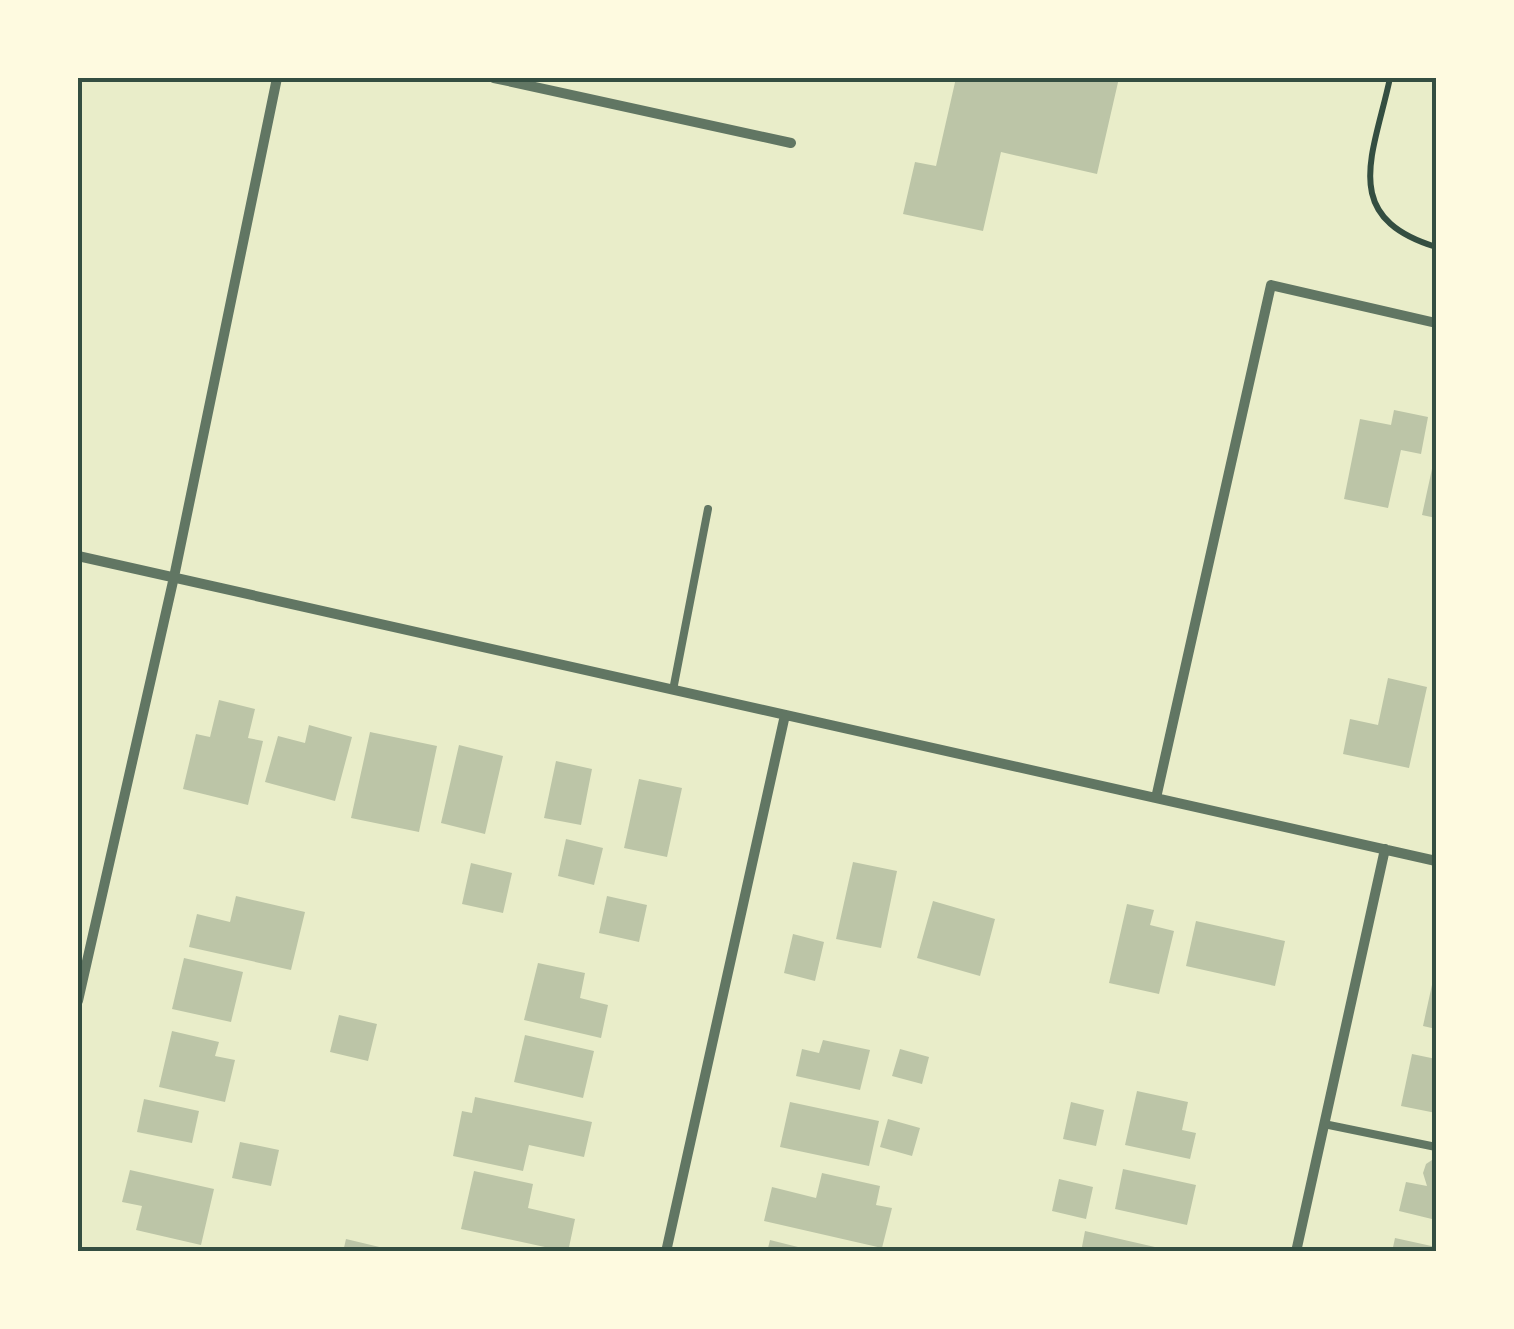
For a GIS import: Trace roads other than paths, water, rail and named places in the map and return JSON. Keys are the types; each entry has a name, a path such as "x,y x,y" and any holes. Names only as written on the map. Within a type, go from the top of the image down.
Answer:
{"street":[{"path":"78,1001 174,578 277,78"},
{"path":"494,78 791,144"},
{"path":"1156,798 1271,285 1436,322"},
{"path":"78,556 1436,860"},
{"path":"666,1252 785,715"},
{"path":"1296,1252 1385,849"}],"lane":[{"path":"674,690 708,509"},
{"path":"1324,1124 1436,1147"}]}
